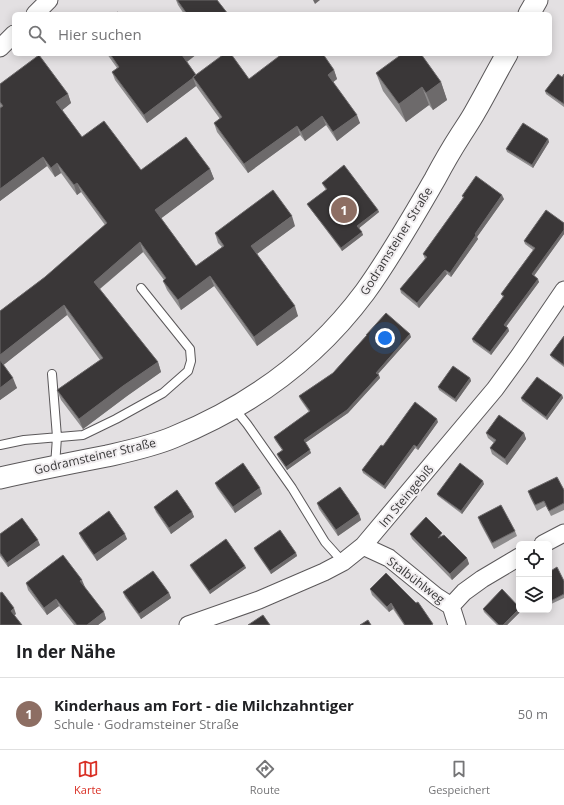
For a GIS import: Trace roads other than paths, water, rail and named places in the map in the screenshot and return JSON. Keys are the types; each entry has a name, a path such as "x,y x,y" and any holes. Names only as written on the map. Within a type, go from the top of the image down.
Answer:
{"street":[{"path":"37,12 49,0"},
{"path":"530,12 537,0"},
{"path":"0,48 12,36"},
{"name":"Godramsteiner Straße","path":"0,478 134,450 174,437 233,408 264,389 304,358 333,330 361,297 377,275 475,113 506,56"},
{"name":"Im Steingebiß","path":"188,625 266,597 324,572 343,562 364,546 495,389 564,290"},
{"path":"549,541 564,533"},
{"name":"Stalbühlweg","path":"364,546 389,558 437,597 451,606 456,625"},
{"path":"451,606 464,592 482,579 516,559"}],"lane":[{"path":"0,445 24,440 83,435 116,419 162,393 188,371 191,361 190,349 141,288"},
{"path":"52,374 57,437 55,466"},
{"path":"233,408 247,424 292,488 325,542 343,562"}],"place":[{"name":"Kinderhaus am Fort - die Milchzahntiger","path":"344,210"}]}
